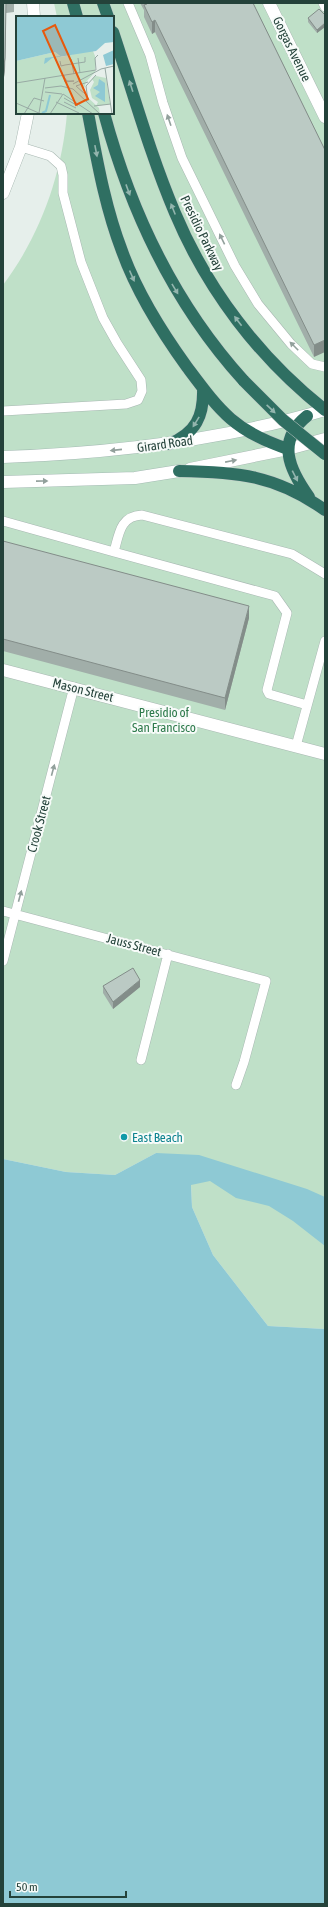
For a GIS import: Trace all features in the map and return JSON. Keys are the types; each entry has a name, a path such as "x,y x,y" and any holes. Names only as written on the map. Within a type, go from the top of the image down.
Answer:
{"highway":[{"path":"73,3 77,16"},
{"path":"103,3 108,16"},
{"name":"Presidio Parkway","path":"114,35 164,183 189,244 223,301 254,341 282,372 325,410"},
{"path":"88,114 108,206 128,267 157,323 203,388 227,417 244,430 258,438 288,449"},
{"path":"104,114 131,197 163,269 201,329 244,381 274,412 325,454"},
{"path":"169,444 181,438 196,423 203,408 203,388"},
{"path":"307,416 297,424 290,436 288,449 293,473 310,500"},
{"path":"179,471 218,472 256,477 278,484 310,500 325,510"}],"street":[{"path":"34,3 34,16"},
{"name":"Gorgas Avenue","path":"270,3 325,117"},
{"path":"3,193 21,147 28,114"},
{"name":"Girard Road","path":"3,458 85,453 169,444 244,430 307,416 325,410"},
{"path":"3,482 135,478 179,471 288,449 325,439"},
{"name":"Mason Street","path":"3,670 74,687 325,754"}],"lane":[{"path":"128,3 150,55 163,103 182,158 235,266 258,304 291,344 312,364 325,367"},
{"path":"323,3 325,7"},
{"path":"3,412 126,404 138,400 142,391 141,380 109,329 86,276 64,200 61,166 50,156 21,147"},
{"path":"114,552 120,529 126,520 132,516 142,515 292,554 325,574"},
{"path":"3,521 275,596 288,612 267,690 269,694 307,705"},
{"path":"296,746 325,641"},
{"name":"Crook Street","path":"3,961 74,687"},
{"name":"Jauss Street","path":"3,911 266,981 244,1062 236,1085"},
{"path":"141,1060 168,954"}],"green space":[{"name":"Presidio of San Francisco","path":"54,3 325,3 325,1329 268,1326 213,1255 192,1207 191,1184 156,1153 115,1175 66,1172 3,1159 3,285 28,246 47,204 60,159 67,114 114,114 114,16 57,16"}],"water":[{"path":"156,1153 199,1155 307,1189 325,1197 325,1246 293,1221 269,1206 236,1198 210,1181 191,1185 192,1207 213,1255 268,1326 325,1329 325,1904 3,1904 3,1159 66,1172 115,1175"}],"building":[{"path":"3,3 6,3 5,58 3,72"},
{"path":"146,3 253,3 325,150 325,340 314,345 155,20 152,22 144,5 147,4"},
{"path":"319,9 325,15 325,23 317,30 308,18"},
{"path":"3,541 249,606 225,698 3,639"},
{"path":"133,968 140,980 113,1002 103,986"}],"place":[{"name":"East Beach","path":"124,1137"}]}
